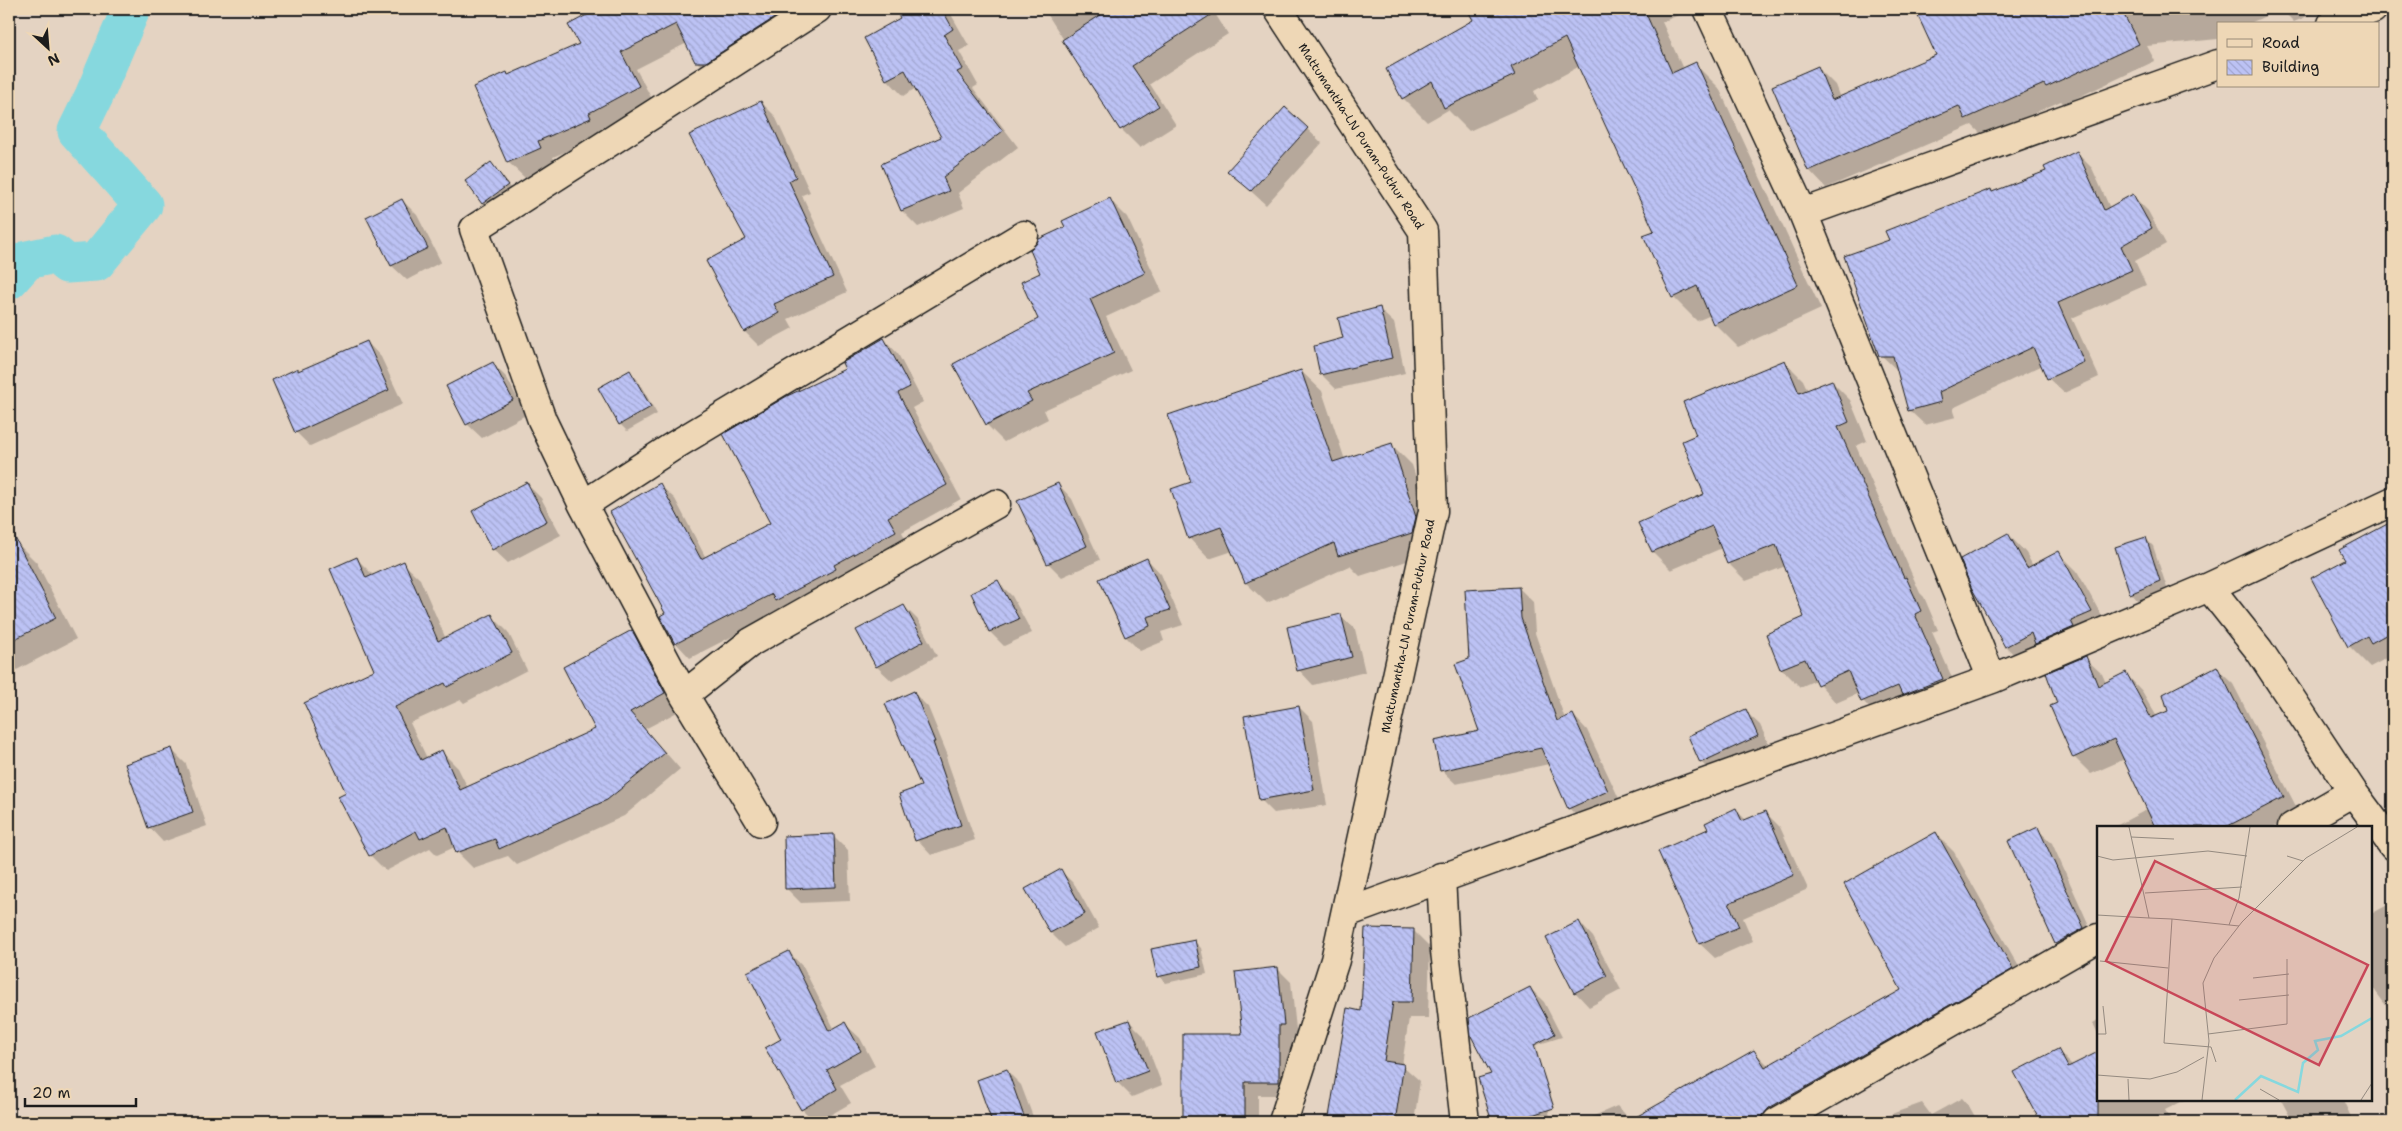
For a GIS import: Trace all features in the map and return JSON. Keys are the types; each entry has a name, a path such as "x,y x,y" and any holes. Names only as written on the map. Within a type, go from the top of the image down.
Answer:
{"street":[{"path":"761,822 684,695 583,504 542,420 474,229 817,9"},
{"name":"Mattumantha-LN Puram-Puthur Road","path":"1278,9 1423,231 1433,511 1335,960 1283,1122"},
{"path":"1708,9 1803,213 1992,679"},
{"path":"2337,22 2373,9"},
{"path":"1803,213 2217,64"},
{"path":"583,504 672,447 1024,235"},
{"path":"1346,913 1992,679 2209,587 2393,501"},
{"path":"684,695 751,642 996,504"},
{"path":"2209,587 2259,650 2353,792 2393,846"},
{"path":"2294,826 2353,792"},
{"path":"1441,877 1445,951 1464,1122"},
{"path":"1777,1122 2097,939"}],"building":[{"path":"598,9 788,9 706,62 695,62 676,24 621,52 639,86 589,113 591,118 538,141 541,148 507,163 473,87 507,72 508,75 579,44 568,25"},
{"path":"895,9 942,9 953,29 944,35 963,69 957,72 1003,131 943,177 949,191 901,211 881,164 941,137 905,70 886,80 864,38 900,18"},
{"path":"1110,9 1220,9 1132,66 1159,106 1120,130 1062,40"},
{"path":"1467,9 1644,9 1672,73 1696,62 1798,285 1713,324 1697,286 1672,298 1643,235 1654,231 1565,38 1511,67 1515,75 1444,108 1432,81 1402,99 1386,69 1473,20"},
{"path":"1934,9 2121,9 2139,44 2046,87 2044,84 1965,119 1959,106 1808,171 1772,86 1818,66 1832,100 1936,55 1918,16"},
{"path":"761,101 796,177 789,181 833,277 774,304 779,313 744,332 706,261 746,239 689,135"},
{"path":"1285,107 1308,128 1251,191 1227,171"},
{"path":"2077,151 2104,210 2133,194 2152,228 2121,246 2132,270 2058,303 2084,362 2047,379 2033,347 1939,392 1941,402 1908,411 1893,356 1879,356 1844,256 1889,240 1885,231 1991,189 1992,192 2046,171 2044,167"},
{"path":"491,162 508,185 482,204 465,181"},
{"path":"1110,198 1145,273 1090,299 1114,353 1027,393 1032,401 986,425 953,364 1038,319 1021,282 1040,273 1030,250 1039,239 1065,227 1062,221"},
{"path":"402,199 428,248 391,266 366,217"},
{"path":"1380,307 1392,358 1320,375 1314,346 1343,338 1338,318"},
{"path":"884,338 910,387 898,393 947,485 888,517 896,531 834,565 836,569 775,601 772,594 675,644 660,616 665,613 610,512 660,483 701,559 770,523 723,434 787,396 845,369 842,363"},
{"path":"367,341 389,390 295,433 272,380 298,368 298,371"},
{"path":"1785,360 1799,393 1832,380 1849,422 1838,427 1904,578 1906,577 1921,611 1915,614 1943,679 1902,695 1898,686 1861,702 1848,671 1817,685 1805,659 1780,669 1766,634 1804,617 1776,545 1727,564 1712,526 1652,552 1638,523 1704,494 1682,441 1696,435 1683,402"},
{"path":"493,362 513,400 466,425 446,386"},
{"path":"630,370 651,407 619,425 598,388"},
{"path":"1301,370 1333,462 1392,443 1416,517 1412,533 1338,556 1334,543 1245,583 1221,527 1188,539 1171,489 1191,482 1168,415"},
{"path":"527,482 547,521 492,550 472,511"},
{"path":"1058,483 1087,546 1047,564 1017,501"},
{"path":"2393,521 2393,631 2371,643 2367,636 2348,647 2311,578 2345,560 2339,550"},
{"path":"9,526 56,618 9,642"},
{"path":"2008,533 2027,568 2059,551 2092,612 2071,621 2074,627 2035,644 2031,633 2005,647 1971,587 1960,559"},
{"path":"2146,537 2160,581 2130,594 2115,547"},
{"path":"357,557 366,578 404,561 438,641 492,614 512,653 447,687 445,683 395,707 421,760 442,750 460,790 595,729 563,667 632,630 665,693 630,712 665,753 607,800 499,849 495,839 456,853 447,827 420,839 416,831 369,856 338,797 346,793 304,703 374,670 330,569"},
{"path":"1147,558 1170,610 1147,617 1150,626 1125,637 1099,579"},
{"path":"998,580 1019,619 989,632 971,593"},
{"path":"1519,587 1521,618 1557,721 1573,714 1608,791 1568,809 1541,748 1440,771 1434,741 1479,731 1455,664 1469,659 1465,590"},
{"path":"904,605 924,641 876,667 856,630"},
{"path":"1341,614 1352,657 1297,671 1287,627"},
{"path":"2086,656 2098,686 2126,672 2151,718 2168,711 2163,694 2217,666 2284,797 2228,826 2155,826 2114,739 2073,758 2050,706 2057,703 2046,673"},
{"path":"914,691 935,742 933,742 961,825 915,841 899,794 921,786 885,704"},
{"path":"1299,706 1314,790 1259,800 1244,716"},
{"path":"1746,709 1758,736 1700,763 1688,736"},
{"path":"172,748 193,812 148,828 125,764"},
{"path":"1736,808 1742,821 1766,811 1794,875 1729,903 1739,927 1699,944 1658,851 1708,829 1705,823"},
{"path":"2038,827 2084,928 2055,944 2008,841"},
{"path":"1936,832 2013,969 1769,1108 1763,1115 1761,1122 1627,1122 1754,1050 1765,1067 1901,990 1844,884"},
{"path":"834,834 836,887 785,889 784,836"},
{"path":"1061,869 1085,914 1050,933 1025,889"},
{"path":"1579,921 1607,976 1574,993 1546,938"},
{"path":"1365,928 1414,929 1412,1002 1393,1002 1384,1061 1404,1064 1395,1122 1361,1122 1329,1117 1347,1008 1361,1011"},
{"path":"1195,940 1201,967 1157,977 1151,949"},
{"path":"789,951 829,1031 845,1022 861,1051 827,1070 837,1089 801,1110 765,1048 781,1039 747,972"},
{"path":"1278,967 1284,1025 1279,1025 1279,1082 1245,1082 1245,1122 1183,1122 1183,1034 1242,1034 1235,972"},
{"path":"1530,987 1555,1034 1534,1045 1554,1108 1509,1122 1492,1122 1478,1078 1491,1074 1471,1036 1469,1018"},
{"path":"1129,1020 1148,1071 1116,1083 1097,1031"},
{"path":"2058,1049 2068,1067 2097,1052 2098,1122 2041,1122 2014,1072"},
{"path":"1007,1069 1026,1122 992,1122 977,1080"}],"waterway":[{"path":"9,280 27,260 55,254 67,264 96,262 143,205 77,131 131,9"}]}
